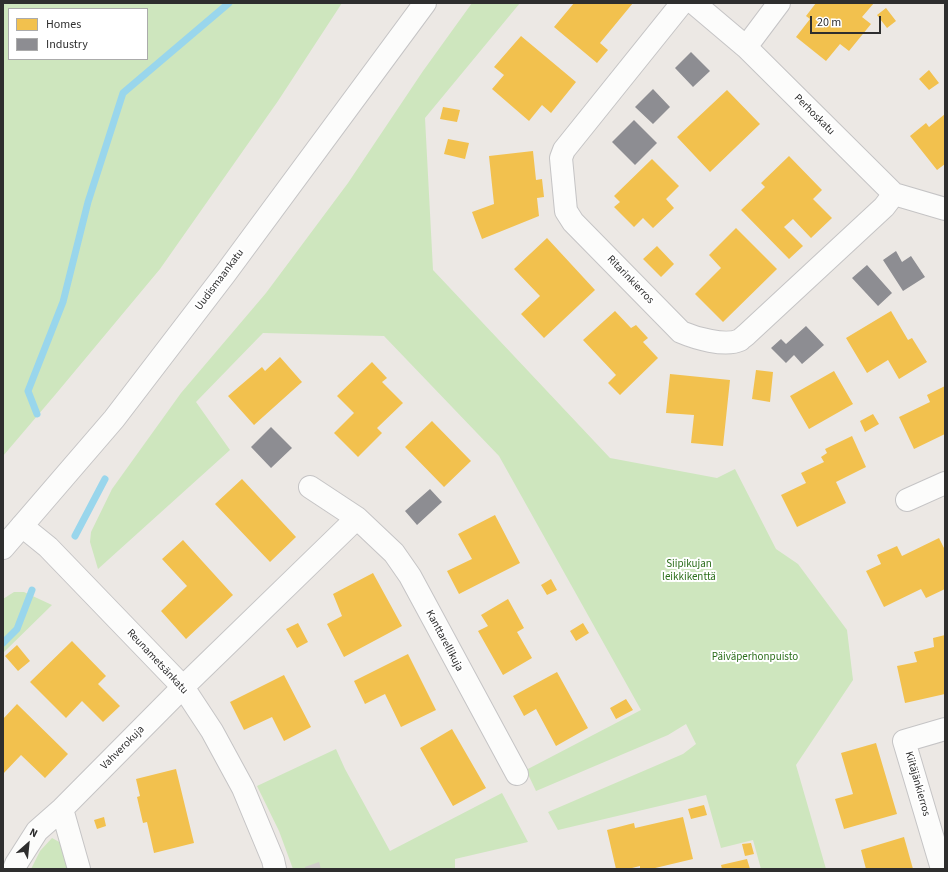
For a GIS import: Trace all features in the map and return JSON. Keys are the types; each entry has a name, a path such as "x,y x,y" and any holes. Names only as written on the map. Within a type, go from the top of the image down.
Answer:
{"street":[{"name":"Uudismaankatu","path":"3,548 114,419 225,274 425,3"},
{"name":"Ritarinkierros","path":"682,3 564,150 562,158 566,211 573,222 681,332 693,337 717,342 739,340 748,334 884,207 894,194"},
{"name":"Perhoskatu","path":"694,3 746,47 894,194 945,209"},
{"path":"746,47 779,3"},
{"path":"907,500 945,483"},
{"name":"Kanttarellikuja","path":"310,487 357,518 394,553 410,576 517,774"},
{"path":"183,687 357,518"},
{"name":"Reunametsänkatu","path":"22,526 48,548 183,687 212,731 243,788 273,860 275,869"},
{"name":"Vahverokuja","path":"14,869 37,831 62,809 183,687"},
{"name":"Kiitäjänkierros","path":"942,869 904,740 945,729"},
{"path":"62,809 79,869"}],"green space":[{"path":"3,3 342,3 278,101 160,269 3,456"},
{"path":"472,3 520,3 425,118 433,270 610,458 717,478 735,469 776,549 798,564 847,630 853,680 796,765 826,869 761,869 753,840 721,848 706,795 558,830 548,812 683,754 696,744 686,724 668,735 536,791 526,770 641,710 499,456 384,336 263,333 196,402 230,450 98,569 90,542 91,532 112,489 181,393 266,293 348,183 423,71"},
{"path":"14,592 24,592 52,605 3,653 3,599"},
{"path":"336,749 345,769 390,851 502,793 528,842 455,859 455,869 293,869 279,831 257,786"},
{"path":"52,838 63,844 68,869 31,869 40,851"}],"building: Homes":[{"path":"574,3 633,3 600,43 608,50 597,63 554,27"},
{"path":"816,3 874,3 862,17 871,24 849,51 840,44 826,61 796,37 810,19 806,16"},
{"path":"886,8 896,21 887,28 877,15"},
{"path":"521,36 576,82 551,113 542,105 529,121 492,89 504,75 494,67"},
{"path":"929,70 939,83 929,90 919,79"},
{"path":"727,90 760,124 710,172 677,137"},
{"path":"443,107 460,110 457,122 440,119"},
{"path":"945,114 945,164 937,170 910,136 926,123 929,127"},
{"path":"448,139 469,143 465,159 444,154"},
{"path":"533,151 536,180 542,179 544,197 537,198 539,216 482,239 472,212 494,204 489,156"},
{"path":"789,156 822,190 813,199 832,218 811,238 793,219 784,227 803,246 789,259 741,210 765,187 761,183"},
{"path":"652,159 679,186 666,199 674,208 653,228 643,218 634,227 614,207 620,202 614,196"},
{"path":"736,228 777,269 723,322 695,294 721,268 709,255"},
{"path":"547,238 595,290 544,338 521,314 540,296 514,269"},
{"path":"657,246 674,264 661,277 643,259"},
{"path":"615,311 631,328 636,325 648,338 643,342 658,358 620,395 608,383 616,375 583,340"},
{"path":"891,311 908,340 912,338 927,362 899,379 888,360 867,373 846,338"},
{"path":"280,357 302,382 254,425 228,396 262,367 265,371"},
{"path":"372,362 387,378 382,382 403,403 377,428 382,433 358,457 334,433 354,413 337,396"},
{"path":"756,370 773,372 770,402 752,399"},
{"path":"834,371 853,404 809,429 790,396"},
{"path":"670,374 730,380 723,446 691,443 694,415 666,413"},
{"path":"945,386 945,434 914,449 899,417 930,402 927,395"},
{"path":"873,414 879,424 865,432 860,421"},
{"path":"432,421 471,461 444,487 405,447"},
{"path":"852,436 866,467 836,482 846,503 797,527 781,495 806,483 801,473 824,462 821,457 827,453 825,449"},
{"path":"242,479 296,537 270,562 215,504"},
{"path":"495,515 520,563 459,594 447,571 472,559 458,534"},
{"path":"939,538 945,550 945,589 926,598 921,589 884,607 866,571 881,564 877,555 897,546 902,556"},
{"path":"183,540 233,595 186,639 161,611 187,586 162,559"},
{"path":"373,573 402,626 344,657 327,624 342,616 333,594"},
{"path":"551,579 557,590 547,595 541,585"},
{"path":"508,599 524,628 517,632 532,658 503,675 478,631 488,626 481,615"},
{"path":"298,623 308,642 297,648 286,629"},
{"path":"583,623 589,633 576,641 570,631"},
{"path":"945,635 945,694 905,703 897,666 917,662 914,652 934,647 933,638"},
{"path":"72,641 106,676 98,684 120,706 103,722 82,701 66,718 30,682"},
{"path":"17,645 30,661 18,671 5,656"},
{"path":"408,654 436,710 401,727 385,694 365,704 354,681"},
{"path":"557,672 588,728 556,746 536,709 524,716 513,696"},
{"path":"284,675 311,727 284,741 272,717 244,730 230,702"},
{"path":"626,699 633,710 616,719 610,708"},
{"path":"17,704 68,754 45,778 21,755 3,774 3,719"},
{"path":"452,729 486,788 453,806 420,748"},
{"path":"876,743 897,814 844,829 835,799 853,794 841,753"},
{"path":"176,769 194,843 154,853 147,822 143,823 137,797 140,796 136,779"},
{"path":"704,805 707,815 691,819 688,809"},
{"path":"104,817 106,826 97,829 94,820"},
{"path":"683,817 693,859 651,869 640,869 640,866 628,869 616,869 607,830 634,823 635,828"},
{"path":"904,837 913,869 866,869 861,850"},
{"path":"751,843 754,854 745,856 742,844"},
{"path":"747,859 750,869 722,869 721,865"}],"building: Industry":[{"path":"691,52 710,71 693,87 675,68"},
{"path":"653,89 670,107 653,124 635,107"},
{"path":"634,120 657,143 635,165 612,142"},
{"path":"896,251 902,262 911,256 925,277 903,291 883,260"},
{"path":"867,265 892,293 878,306 852,278"},
{"path":"806,326 824,345 802,364 794,355 786,363 771,348 781,339 786,344"},
{"path":"271,427 292,448 271,468 251,447"},
{"path":"430,489 442,502 417,525 405,511"}],"building: Other":[{"path":"319,862 321,869 305,869 305,867"}],"waterway":[{"path":"37,414 28,391 63,302 88,202 123,93 229,3"},
{"path":"75,536 105,479"},
{"path":"3,643 17,629 32,590"}],"park label":[{"name":"Siipikujan leikkikenttä","path":"689,571"},
{"name":"Päiväperhonpuisto","path":"755,658"}]}
